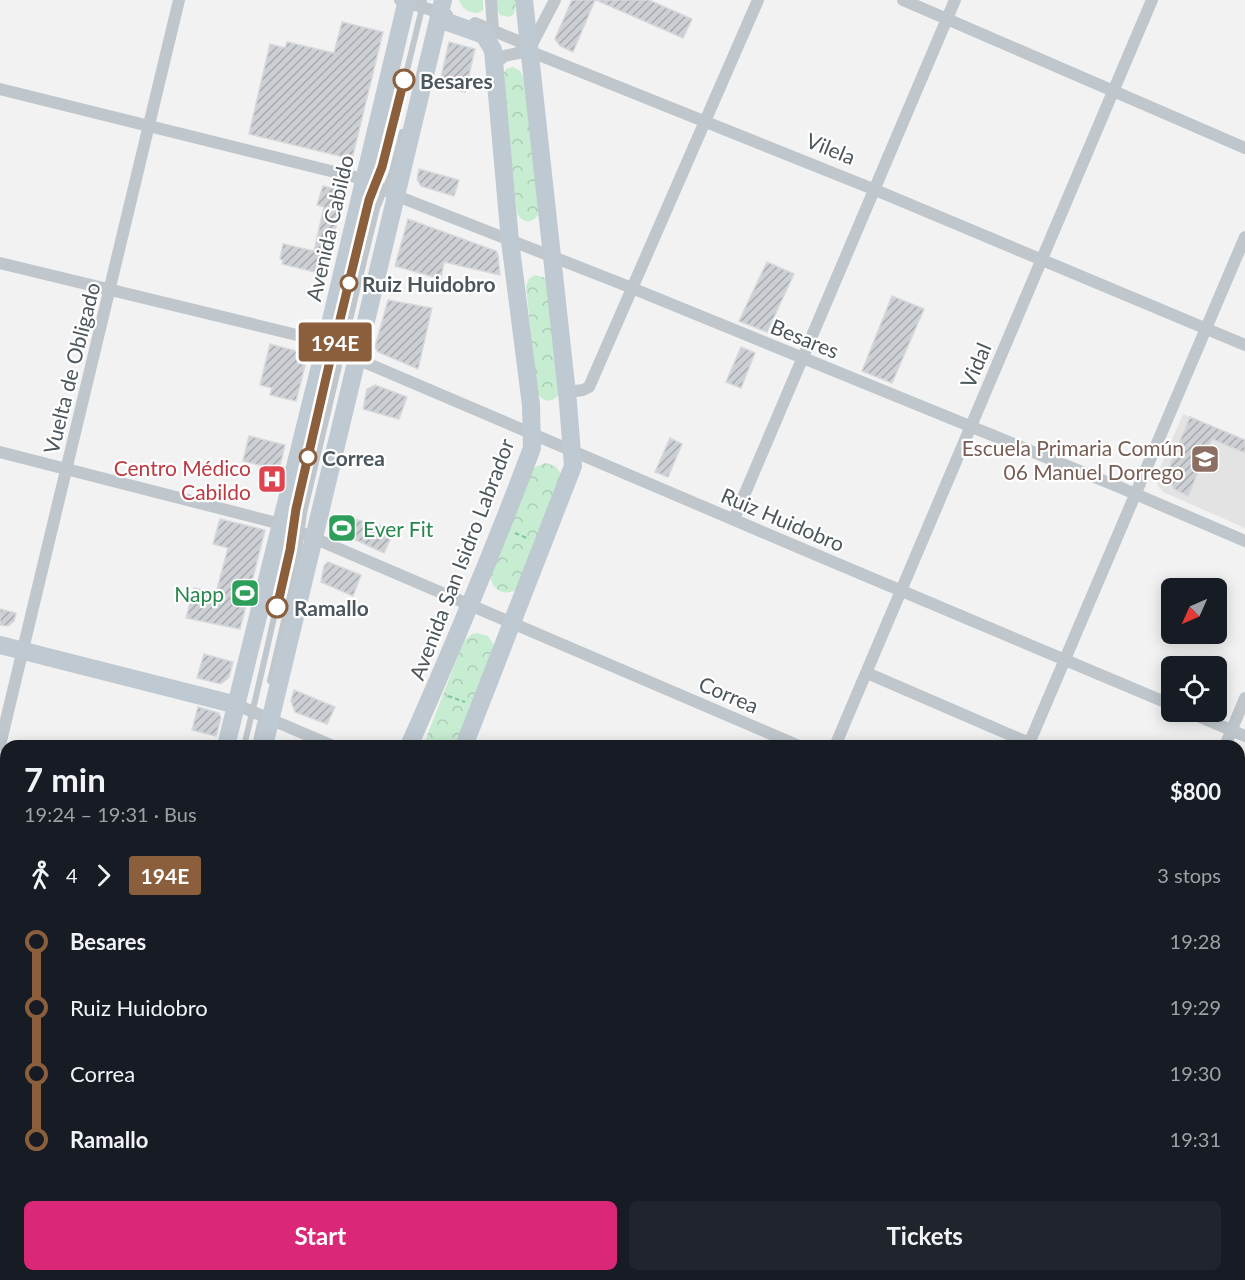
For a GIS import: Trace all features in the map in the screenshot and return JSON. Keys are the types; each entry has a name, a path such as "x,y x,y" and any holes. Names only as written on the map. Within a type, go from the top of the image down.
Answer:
{"street":[{"name":"Vuelta de Obligado","path":"1,740 179,0"},
{"path":"491,0 494,30"},
{"path":"466,740 573,466 524,0"},
{"path":"529,51 555,0"},
{"path":"567,392 590,387 631,288 758,0"},
{"path":"903,0 1245,148"},
{"path":"734,519 955,0"},
{"name":"Vidal","path":"838,740 1152,0"},
{"path":"425,7 484,35 493,50 494,65"},
{"name":"Vilela","path":"425,7 494,30 518,41 529,51 873,189 1245,345"},
{"name":"Avenida Cabildo","path":"231,740 257,711 338,351 425,7"},
{"name":"Avenida Cabildo","path":"263,740 257,711 338,351 425,7"},
{"path":"494,65 504,56 529,51"},
{"name":"Avenida San Isidro Labrador","path":"412,740 471,604 532,448 533,434 525,353 510,241 494,65"},
{"name":"Besares","path":"0,89 380,187 970,425 1245,541"},
{"path":"1030,740 1245,237"},
{"name":"Ruiz Huidobro","path":"0,263 111,289 338,351 901,592 1161,700"},
{"name":"Correa","path":"0,452 298,531 786,740"},
{"path":"0,645 257,711 320,740"},
{"path":"867,673 1019,740"},
{"path":"1227,740 1245,698"},
{"path":"1212,722 1245,736"}],"lane":[{"path":"380,187 392,172 403,127"},
{"path":"269,687 298,561 296,509 329,365"},
{"path":"246,740 257,711"},
{"path":"255,740 257,711"}],"path":[{"path":"502,527 543,544"},
{"path":"433,691 479,708"}],"shaded area":[{"name":"Escuela Primaria Común 06 Manuel Dorrego","path":"1183,414 1245,440 1245,528 1163,492 1157,484 1156,477"}],"green space":[{"path":"459,0 483,0 483,10 472,13 463,7"},
{"path":"496,0 516,0 514,14 509,17 500,15"},
{"path":"513,67 520,71 524,78 539,213 531,221 525,221 517,213 501,78 506,69"},
{"path":"535,275 546,278 560,392 555,399 548,401 537,392 526,286 529,279"},
{"path":"545,463 555,466 562,475 519,588 509,592 500,591 493,585 490,574 532,471 535,467"},
{"path":"472,634 488,636 494,645 459,740 425,740 464,641"}],"building":[{"path":"572,0 595,0 573,52 560,46 555,39"},
{"path":"596,0 649,0 692,19 683,38"},
{"path":"342,22 383,32 352,159 249,134 270,44 285,48 287,42 334,53"},
{"path":"449,42 475,49 465,92 439,86"},
{"path":"419,169 459,180 454,196 421,186 417,179"},
{"path":"323,186 339,190 344,196 339,210 327,275 282,264 283,260 280,259 283,244 314,251 324,207 317,205"},
{"path":"408,219 496,251 500,275 444,262 441,279 395,266"},
{"path":"767,262 794,274 767,332 739,321"},
{"path":"892,296 924,309 892,383 862,371"},
{"path":"388,300 432,308 418,369 378,352 375,347"},
{"path":"270,344 308,354 296,401 270,395 272,388 260,385"},
{"path":"741,347 755,353 741,388 726,382"},
{"path":"375,385 407,397 399,419 363,409 367,389"},
{"path":"1190,417 1245,440 1245,453 1212,439 1188,496 1174,489 1166,475"},
{"path":"249,436 285,445 279,470 243,461"},
{"path":"670,438 682,444 668,477 655,472"},
{"path":"337,515 395,529 384,553 332,529"},
{"path":"220,519 265,530 240,629 186,618 194,588 216,593 228,548 213,544"},
{"path":"328,562 361,575 353,596 321,582 324,566"},
{"path":"0,609 16,613 14,621 8,626 0,625"},
{"path":"204,654 233,662 229,677 221,684 197,678"},
{"path":"294,690 335,707 327,724 295,712 291,701"},
{"path":"198,707 219,713 221,718 216,736 192,730"}],"bus line":[{"name":"194E","path":"277,607 290,550 296,509 329,365 369,200 390,140 404,80"}],"place":[{"name":"Besares","path":"404,80"},
{"name":"Ruiz Huidobro","path":"349,283"},
{"name":"Correa","path":"308,457"},
{"name":"Escuela Primaria Común 06 Manuel Dorrego","path":"1205,459"},
{"name":"Centro Médico Cabildo","path":"272,479"},
{"name":"Ever Fit","path":"342,528"},
{"name":"Napp","path":"245,593"},
{"name":"Ramallo","path":"277,607"}]}
